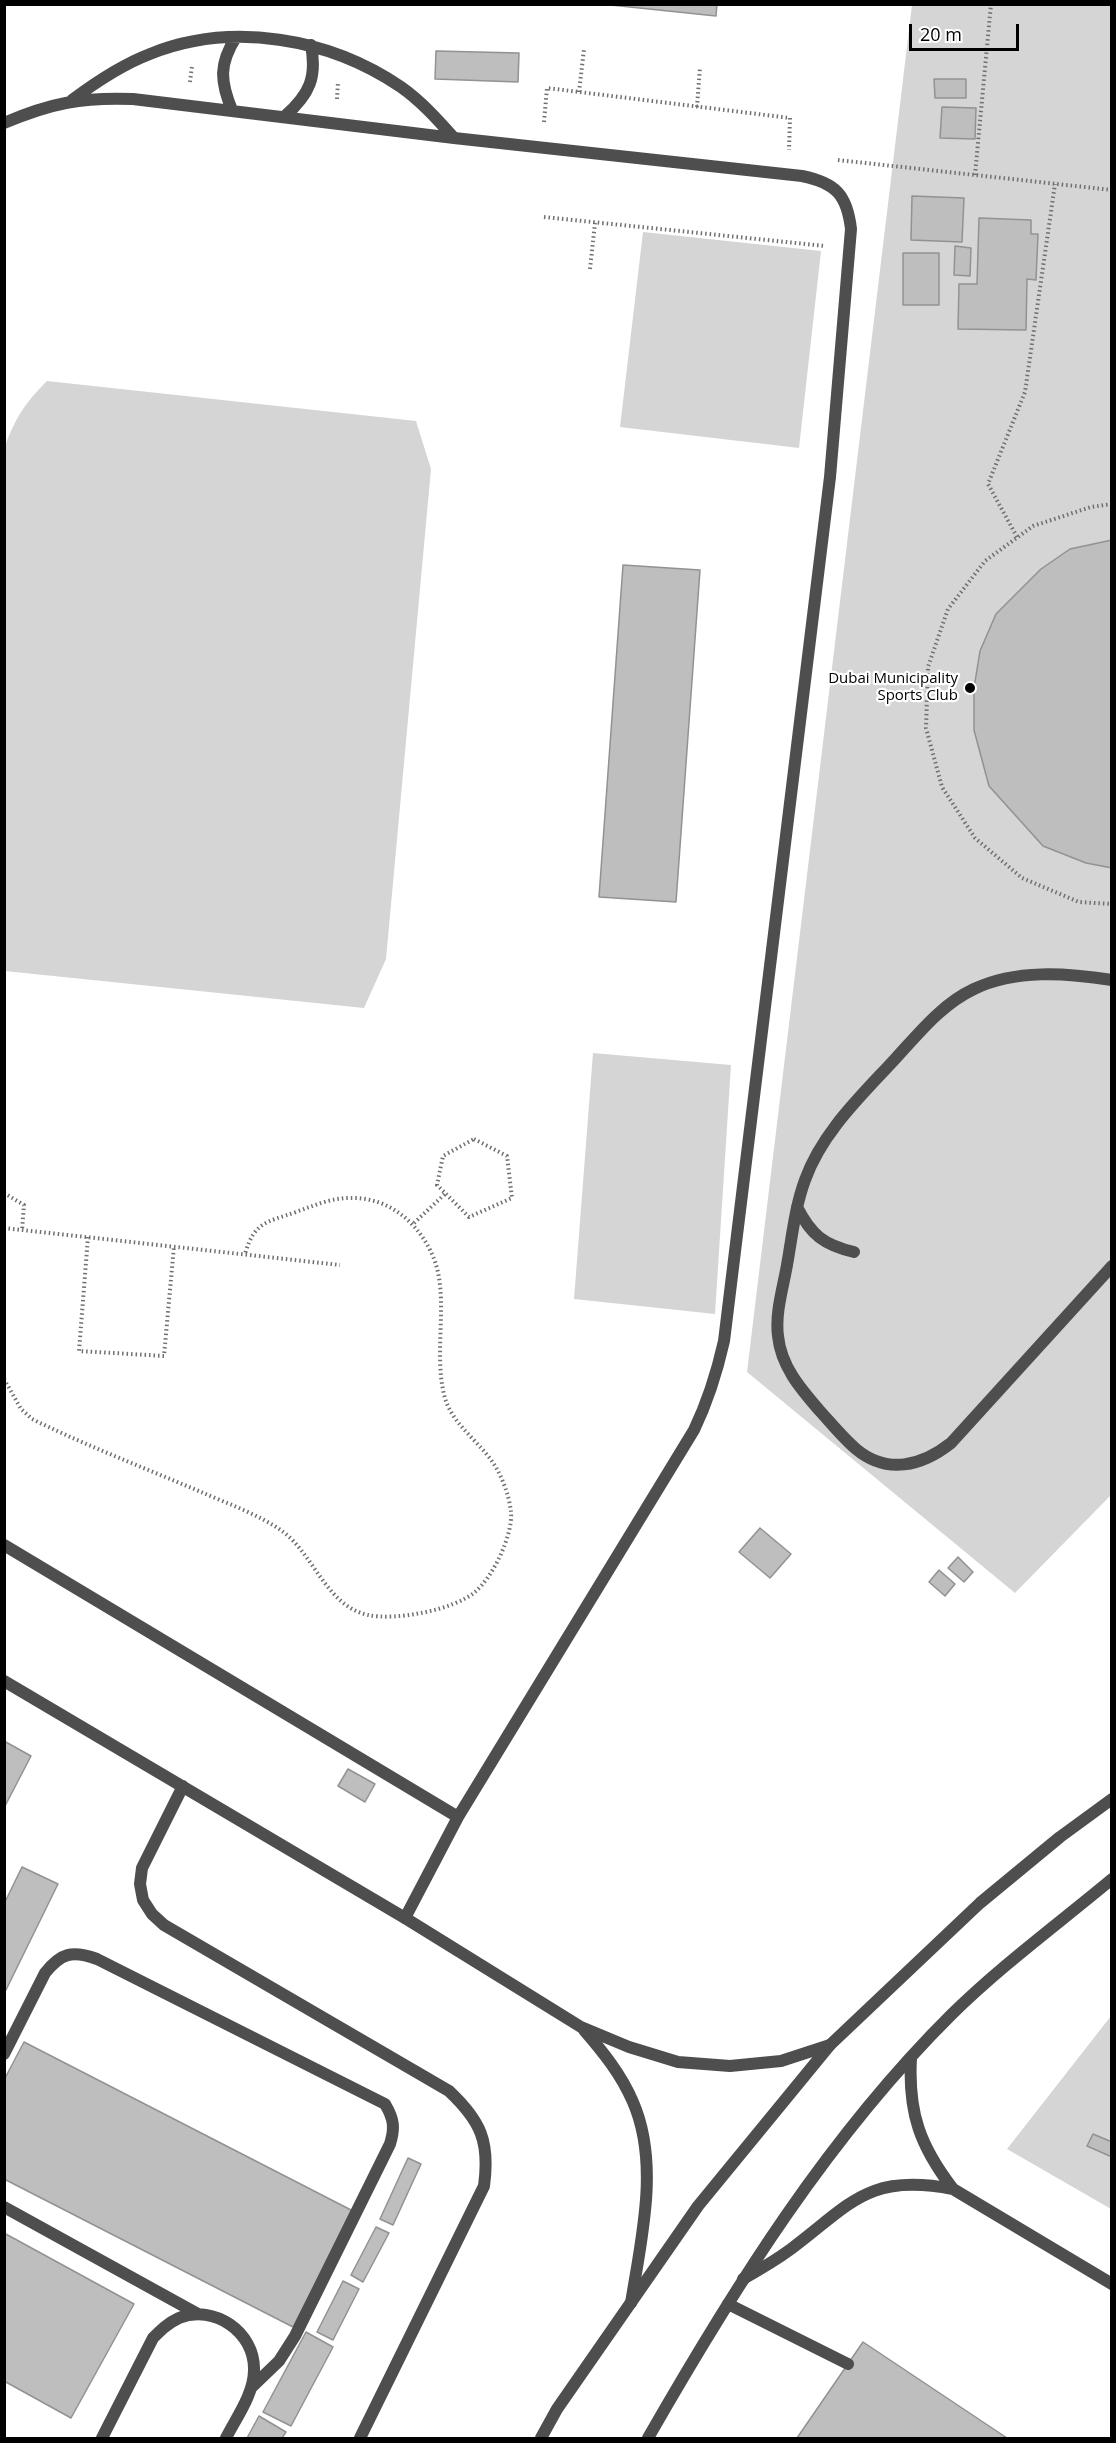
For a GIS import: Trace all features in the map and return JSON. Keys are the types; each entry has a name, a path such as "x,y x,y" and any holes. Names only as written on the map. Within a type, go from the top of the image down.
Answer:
{"street":[{"path":"232,110 224,92 222,73 226,53 236,37"},
{"path":"70,101 108,74 151,53 195,41 236,37 273,38 311,45 341,54 373,69 403,88 454,138"},
{"path":"285,116 301,102 311,84 315,64 311,45"},
{"path":"4,123 35,110 70,101 111,98 187,105 822,180 839,192 849,209 851,229 829,489 724,1341 717,1371 707,1402 694,1430 458,1817 405,1918"},
{"path":"1112,980 1044,974 1007,977 972,990 942,1010 832,1131 816,1155 797,1207 777,1319 781,1354 799,1386 857,1450 876,1460 896,1465 916,1464 935,1456 951,1443 1112,1266"},
{"path":"797,1207 806,1224 819,1238 836,1248 854,1252"},
{"path":"4,1545 458,1817"},
{"path":"4,1681 405,1918 581,2027 629,2047 678,2062 730,2066 781,2061 830,2046"},
{"path":"183,1786 142,1868 140,1884 143,1900 152,1914 164,1925 449,2091 469,2109 482,2133 488,2159 484,2186 360,2439"},
{"path":"541,2439 557,2409 698,2206 830,2046 980,1903 1060,1837 1112,1799"},
{"path":"648,2439 743,2279 799,2197 853,2126 951,2015 994,1974 1112,1879"},
{"path":"4,2054 45,1973 54,1962 67,1954 83,1954 118,1969 385,2104 393,2116 394,2131 390,2144 295,2336 279,2361 252,2387 226,2439"},
{"path":"581,2027 611,2062 634,2103 645,2147 646,2191 631,2303"},
{"path":"911,2058 910,2086 913,2114 922,2141 936,2166 953,2189"},
{"path":"743,2279 791,2249 854,2199 878,2189 902,2184 928,2184 953,2189 1112,2284"},
{"path":"4,2207 198,2314 215,2317 231,2324 243,2337 252,2352 254,2369 252,2387"},
{"path":"728,2304 848,2364"},
{"path":"102,2439 153,2338 165,2325 180,2318 198,2314"}],"path":[{"path":"975,175 991,4"},
{"path":"187,105 195,41"},
{"path":"579,92 584,49"},
{"path":"335,123 341,54"},
{"path":"698,107 700,67"},
{"path":"541,147 547,88 790,118 789,175"},
{"path":"836,159 1112,190"},
{"path":"1017,537 988,484 1025,392 1055,184"},
{"path":"544,217 849,249"},
{"path":"590,269 595,223"},
{"path":"1112,504 1091,507 1033,526 985,561 948,609 928,667 926,728 942,787 975,838 1022,878 1078,902 1112,904"},
{"path":"474,1139 507,1156 512,1198 469,1217 446,1193 437,1185 443,1156 474,1139"},
{"path":"4,1192 24,1204 22,1230"},
{"path":"414,1223 446,1193"},
{"path":"4,1379 21,1409 32,1419 232,1506 283,1531 338,1599 354,1611 369,1616 414,1614 457,1603 477,1591 495,1565 508,1537 511,1512 501,1477 490,1458 457,1421 446,1400 440,1371 440,1282 434,1258 414,1223 398,1211 374,1201 353,1198 330,1200 258,1226 249,1238 244,1254"},
{"path":"4,1228 340,1265"},
{"path":"88,1237 79,1352 164,1356 174,1246"}],"shaded area":[{"name":"Dubai Municipality Sports Club","path":"912,5 1111,5 1111,1495 1015,1593 747,1372"},
{"path":"643,232 821,251 799,448 620,427"},
{"path":"47,381 416,421 431,469 386,959 364,1008 5,971 5,446 22,411"},
{"path":"593,1053 731,1065 715,1314 574,1299"},
{"path":"1111,2016 1111,2209 1007,2149"}],"building":[{"path":"601,4 717,4 716,16"},
{"path":"436,51 519,53 518,82 435,79"},
{"path":"934,79 966,79 966,98 935,98"},
{"path":"942,107 976,108 975,139 940,138"},
{"path":"912,196 964,198 962,242 911,240"},
{"path":"979,218 1031,220 1031,234 1038,234 1036,280 1027,279 1026,330 958,329 959,284 977,284"},
{"path":"955,246 971,248 970,276 954,275"},
{"path":"903,253 939,253 939,305 903,305"},
{"path":"1112,540 1112,868 1086,863 1043,846 989,786 974,730 974,688 980,651 996,614 1041,569 1070,549"},
{"path":"623,565 700,570 676,902 599,897"},
{"path":"760,1528 791,1554 770,1578 739,1552"},
{"path":"958,1557 973,1572 964,1582 948,1568"},
{"path":"939,1570 955,1584 945,1596 929,1582"},
{"path":"4,1741 31,1756 4,1808"},
{"path":"348,1769 375,1784 365,1802 338,1786"},
{"path":"22,1867 58,1884 4,1994 4,1904"},
{"path":"24,2042 353,2211 293,2327 4,2179 4,2080"},
{"path":"1093,2134 1112,2142 1112,2157 1087,2146"},
{"path":"408,2158 421,2164 393,2225 380,2219"},
{"path":"376,2227 389,2233 363,2282 351,2275"},
{"path":"4,2233 134,2304 71,2418 4,2381"},
{"path":"343,2281 359,2289 333,2340 317,2332"},
{"path":"306,2332 333,2347 291,2426 263,2412"},
{"path":"863,2342 1007,2438 797,2438"},
{"path":"259,2416 286,2432 282,2438 247,2438"}],"place":[{"name":"Dubai Municipality Sports Club","path":"970,688"}]}
